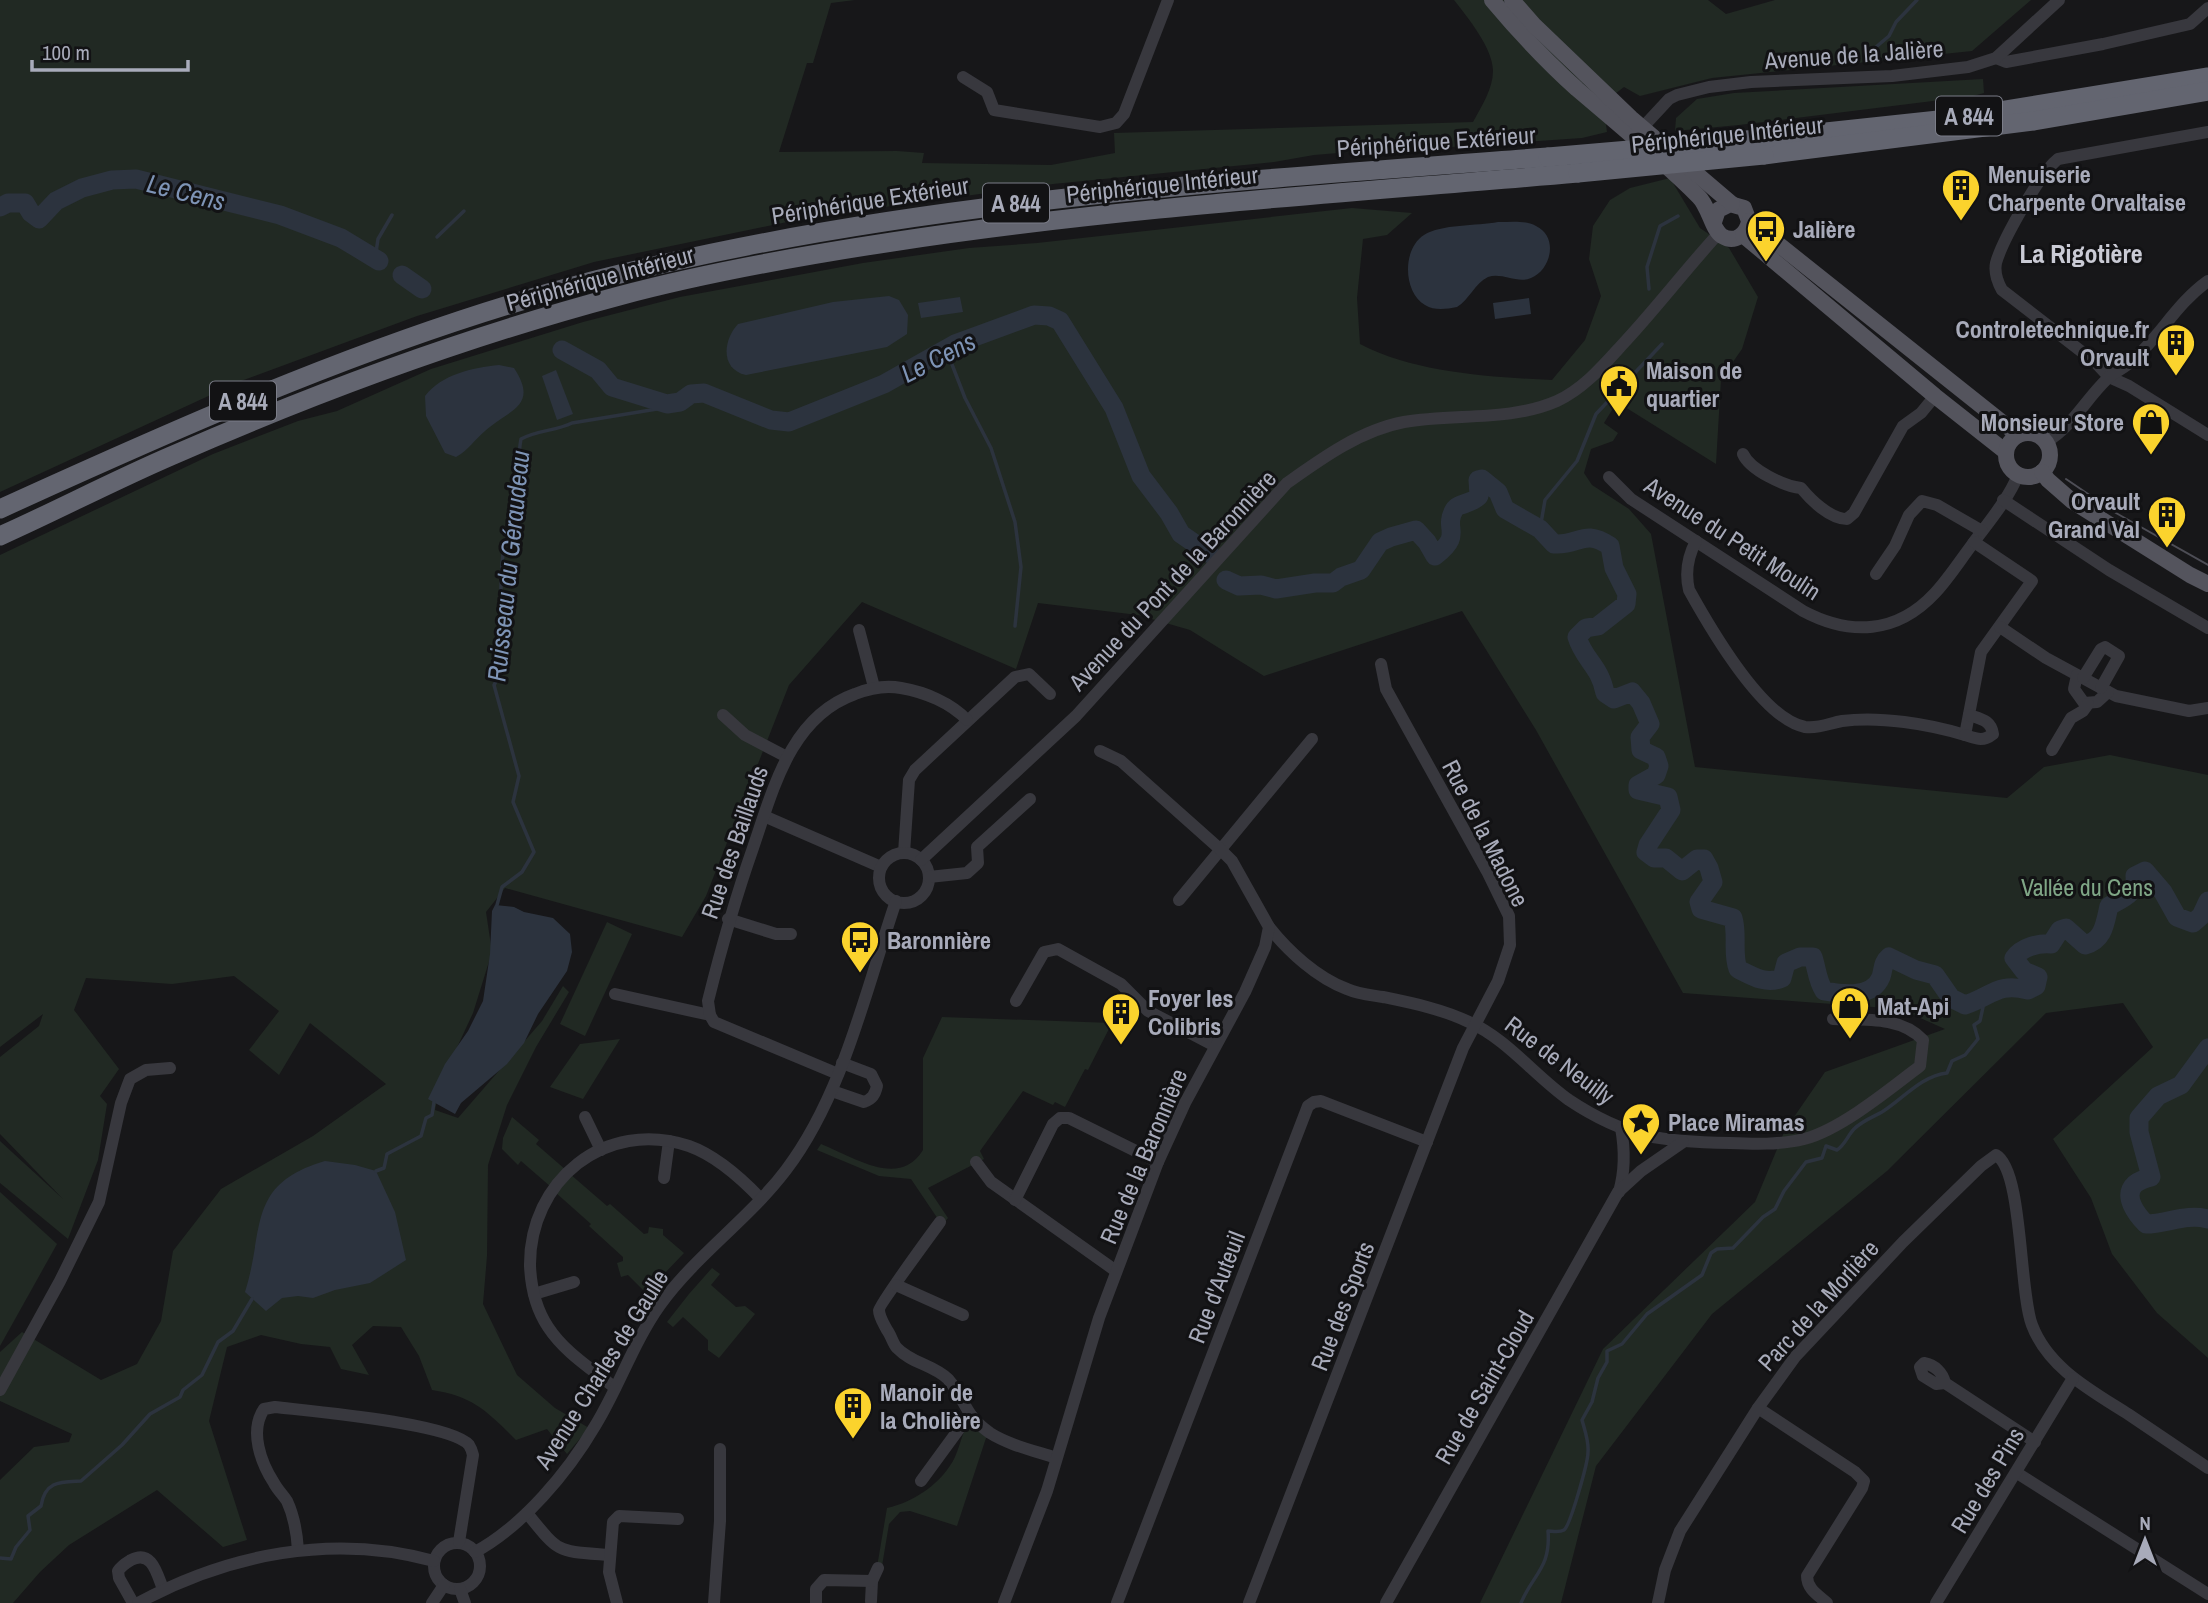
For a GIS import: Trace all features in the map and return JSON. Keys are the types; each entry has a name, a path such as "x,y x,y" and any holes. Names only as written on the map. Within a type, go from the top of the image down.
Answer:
{"highway":[{"path":"2122,93 2134,82 2208,66"},
{"name":"Périphérique Extérieur","path":"0,509 229,407 380,348 529,299 703,254 884,220 1047,199 1212,183 1548,157 1766,147 2122,93 2208,77"},
{"name":"Périphérique Intérieur","path":"0,536 167,457 348,382 502,330 624,294 701,276 832,251 1036,221 1201,203 1578,173 1766,147 2058,117 2208,91"},
{"path":"2058,117 2084,122 2208,105"}],"main road":[{"path":"1492,0 1563,76 1732,204 1744,208 1746,228 1935,396 2006,452 2010,467 2018,475 2031,477 2048,467 2051,456 2046,442 2035,434 2018,435 1746,228"},
{"path":"1512,0 1701,198 1716,228 1731,239 1746,228"},
{"path":"1716,228 1719,209 1732,204"},
{"path":"2006,452 2018,435"},
{"path":"2042,472 2072,501 2208,584"}],"street":[{"path":"963,78 986,92 995,110 1100,127 1116,123 1125,114 1168,0"},
{"name":"Avenue de la Jalière","path":"1639,131 1669,99 1709,87 1751,82 1892,76 1968,67 1996,58 2059,0"},
{"path":"1996,58 2006,62 2190,24 2208,8"},
{"path":"2208,132 2058,159 2048,167 2036,184 1999,255 1995,273 2002,290 2095,362 2109,377 2129,386 2208,435"},
{"name":"Avenue du Pont de la Baronnière","path":"921,860 1076,716 1287,483 1319,460 1377,430 1403,422 1513,412 1556,401 1574,391 1593,377 1647,319 1716,228"},
{"path":"2046,442 2068,424 2109,377 2133,360 2161,331 2190,294 2208,281"},
{"path":"1743,454 1750,465 1786,486 1801,488 1810,499 1840,519 1847,519 1854,513 1903,426 1935,396"},
{"name":"Avenue du Petit Moulin","path":"1609,477 1631,499 1824,622 1870,628 1888,625 1910,614 1934,594 1978,537 2018,475"},
{"path":"2003,500 2109,570 2208,628"},
{"path":"1876,574 1895,546 1909,515 1922,501 1937,505 2032,580 1981,652 1965,735"},
{"path":"1696,541 1690,552 1686,578 1689,590 1745,679 1783,717 1804,727 1821,727 1843,721 1874,721 1935,726 1979,740 1993,734 1987,721 1969,715"},
{"path":"2000,627 2046,658 2116,696 2189,711 2208,708"},
{"path":"859,630 874,687"},
{"path":"2052,750 2071,718 2088,704 2097,702 2104,690 2119,656 2105,646 2080,676 2074,689 2076,695 2088,704"},
{"name":"Rue de la Madone","path":"1381,664 1386,689 1509,916 1510,945 1498,981 1474,1024"},
{"path":"904,853 909,780 915,770 1015,677 1029,674 1050,694"},
{"name":"Rue des Baillauds","path":"710,1015 708,1001 729,919 777,776 798,739 824,711 844,698 874,687 889,686 923,694 958,710 967,720"},
{"path":"723,715 745,735 787,757"},
{"path":"1179,900 1312,739"},
{"path":"1100,751 1121,761 1221,850 1232,862 1269,927"},
{"path":"929,877 967,873 978,863 977,847 1030,799"},
{"path":"764,816 881,867"},
{"path":"904,853 912,854 921,860 927,867 929,877 926,889 918,898 906,902 887,896 881,888 879,878 881,867 889,857 904,853"},
{"name":"Avenue Charles de Gaulle","path":"475,1552 527,1513 561,1476 596,1426 629,1358 660,1305 690,1268 761,1199 787,1168 832,1091 896,901"},
{"path":"729,919 776,934 791,934"},
{"name":"Rue de Neuilly","path":"1269,927 1281,941 1326,979 1347,990 1451,1013 1474,1024 1492,1035 1568,1099 1606,1122 1640,1135 1683,1142 1754,1144 1804,1139 1831,1127 1920,1066 1923,1040 1914,1030 1892,1022 1833,1019"},
{"name":"Rue de la Baronnière","path":"1004,1603 1047,1491 1099,1318 1158,1162 1185,1103 1245,992 1265,947 1269,927"},
{"path":"1016,1001 1045,952 1058,949 1121,984 1148,1011 1215,1046"},
{"path":"615,994 710,1015 714,1022 840,1068 871,1074 877,1086 873,1097 864,1102 832,1091"},
{"name":"Rue des Sports","path":"1250,1603 1474,1024"},
{"path":"0,1390 55,1291 99,1202 121,1103 130,1079 146,1070 170,1068"},
{"name":"Rue d'Auteuil","path":"1117,1603 1308,1106 1314,1101 1321,1101 1427,1142"},
{"path":"585,1117 601,1150"},
{"path":"1015,1199 1053,1124 1060,1118 1069,1118 1158,1162"},
{"name":"Rue de Saint-Cloud","path":"1385,1603 1619,1192 1623,1176 1624,1145 1621,1128"},
{"path":"615,1388 563,1345 541,1314 534,1294 530,1247 541,1209 555,1186 570,1170 601,1150 635,1140 669,1141 696,1149 716,1160 761,1199"},
{"path":"664,1178 669,1141"},
{"name":"Rue de Saint-Cloud","path":"1619,1192 1641,1171 1683,1142"},
{"name":"Parc de la Morlière","path":"1658,1603 1665,1570 1679,1531 1758,1408 1795,1357 1903,1242 1981,1166 1996,1155 2005,1166 2014,1194 2026,1307 2032,1327 2056,1362 2073,1378"},
{"path":"976,1162 991,1182 1116,1271"},
{"path":"940,1222 883,1300 879,1309 881,1320 896,1348 944,1376 959,1393 965,1409 994,1435 1056,1458"},
{"path":"534,1294 574,1282"},
{"path":"896,1285 963,1315"},
{"path":"2073,1378 2208,1468"},
{"name":"Rue des Pins","path":"1942,1601 2073,1378"},
{"path":"1945,1383 2035,1442"},
{"path":"298,1550 286,1500 265,1468 258,1444 258,1418 264,1409 275,1407 425,1427 465,1441 471,1446 473,1454 459,1542"},
{"path":"1758,1408 1855,1472 1864,1481 1807,1576 1807,1583 1812,1591 1827,1603"},
{"path":"922,1481 971,1416"},
{"path":"714,1603 720,1521 720,1450"},
{"path":"2017,1473 2208,1594"},
{"path":"527,1513 559,1549 608,1555"},
{"path":"617,1603 609,1572 608,1555 613,1522 619,1516 678,1519"},
{"path":"459,1542 475,1552 480,1563 478,1574 471,1584 460,1588 444,1585 435,1573 434,1560 443,1547 459,1542"},
{"path":"163,1589 152,1561 145,1557 122,1565 118,1571 119,1578 135,1603 187,1578 239,1561 298,1550 369,1549 434,1560"},
{"path":"816,1603 816,1589 824,1580 875,1574 871,1601"},
{"path":"432,1603 444,1585"},
{"path":"460,1588 465,1603"}],"green space":[{"path":"0,0 855,0 831,3 813,63 807,63 779,152 897,151 924,153 922,163 1051,165 1115,153 1114,133 1473,122 1491,84 1492,62 1479,34 1454,0 1708,0 1726,14 1775,0 2031,0 1972,51 1712,78 1640,96 1624,87 1603,103 1607,132 1582,138 1314,155 1274,162 1053,184 811,217 594,262 417,316 241,381 0,492"},
{"path":"1983,79 1984,93 1973,96 1675,131 1676,118 1697,99 1734,93"},
{"name":"Vallée du Cens","path":"1670,178 1700,228 1729,248 1758,297 1742,349 1721,379 1716,464 1617,402 1604,423 1618,433 1613,441 1591,449 1584,473 1592,485 1629,509 1651,534 1695,767 2007,798 2044,767 2110,755 2208,775 2208,1358 2157,1313 2112,1254 2091,1198 2053,1139 2153,1047 2123,1003 2046,1013 1887,1171 1712,1314 1596,1466 1561,1603 1480,1603 1603,1349 1755,1202 1785,1130 1825,1072 1945,1029 1900,1009 1683,993 1536,730 1462,611 1264,676 1190,630 1138,615 1038,603 1016,669 862,602 789,685 706,896 682,937 505,888 486,912 492,952 473,1013 440,1084 435,1110 458,1118 542,1021 563,986 569,992 536,1047 507,1105 488,1165 487,1256 483,1304 517,1375 555,1408 589,1428 567,1454 547,1429 516,1440 497,1421 469,1401 432,1390 419,1356 401,1327 373,1326 352,1345 369,1375 341,1369 330,1347 261,1335 227,1347 209,1421 247,1540 223,1547 157,1490 69,1545 40,1572 13,1603 0,1603 0,1480 34,1447 69,1442 72,1434 0,1401 0,1352 22,1332 101,1380 137,1364 161,1321 173,1251 221,1189 313,1136 386,1084 310,1023 279,1075 249,1050 279,1011 234,976 172,984 86,978 74,1010 119,1069 100,1096 107,1104 98,1160 68,1239 0,1183 0,1141 63,1199 0,1134 0,1057 39,1026 43,1014 0,1047 0,555 213,454 298,421 337,411 431,369 583,322 680,297 863,263 969,248 1352,208 1412,213 1387,235 1363,239 1357,298 1360,344 1405,361 1454,372 1552,380 1585,340 1601,296 1589,259 1593,226 1610,200 1630,188"},
{"path":"607,922 632,934 585,1036 560,1024"},
{"path":"942,1017 1112,1023 1065,1107 1055,1102 1053,1105 1023,1091 980,1151 984,1159 928,1188 948,1218 942,1225 911,1179 879,1176 817,1150 821,1144 861,1162 889,1169 902,1167 913,1161 923,1150 923,1058"},
{"path":"620,1039 583,1099 550,1087 580,1044"},
{"path":"512,1117 539,1140 536,1144 566,1170 551,1187 521,1161 518,1165 502,1149 503,1138"},
{"path":"570,1174 644,1234 648,1233 649,1227 663,1229 663,1235 684,1253 662,1276 649,1296 628,1275 621,1277 617,1263 623,1261 623,1257 555,1192"},
{"path":"0,1192 57,1244 0,1346"},
{"path":"712,1268 720,1274 711,1285 736,1307 745,1306 755,1314 719,1358 708,1350 708,1340 683,1317 673,1327 667,1322"},
{"path":"971,1416 987,1435 957,1526 910,1511 900,1512 889,1524 881,1572 877,1567 887,1508 918,1496 936,1483 955,1457"}],"shaded area":[{"path":"1498,222 1527,223 1543,231 1548,238 1550,253 1538,274 1526,279 1488,277 1457,307 1433,308 1418,299 1412,291 1408,270 1412,250 1417,241 1431,231"},
{"path":"889,296 899,300 908,315 907,334 887,347 746,375 732,367 728,360 729,338 738,324 833,302"},
{"path":"960,297 963,312 921,318 918,303"},
{"path":"1529,298 1531,314 1495,319 1493,303"},
{"path":"499,365 514,368 524,391 522,399 512,411 485,431 461,454 456,457 445,453 426,416 425,396 449,377 468,370"},
{"path":"556,370 573,414 557,420 542,376"},
{"path":"495,905 514,907 553,918 570,934 572,952 567,971 538,1014 524,1043 507,1064 461,1103 455,1114 428,1099 445,1064 468,1031 483,1001 490,954 492,911"},
{"path":"325,1161 376,1171 395,1212 406,1260 370,1283 335,1290 313,1298 282,1298 266,1311 245,1292 263,1212 270,1196 282,1182"}],"waterway":[{"path":"1874,55 1876,47 1889,36 1896,22 1917,0"},
{"name":"Le Cens","path":"0,207 8,203 25,203 39,219 56,201 82,188 112,180 136,179 280,215 341,238 379,261"},
{"path":"437,237 464,211"},
{"path":"375,259 378,239 392,215"},
{"path":"1649,289 1647,267 1660,226 1678,216"},
{"name":"Le Cens","path":"402,275 422,289"},
{"name":"Le Cens","path":"562,350 598,370 612,387 667,404 680,402 691,394 704,393 771,420 789,422 884,384 955,344 1034,315 1049,316 1060,321 1114,408 1141,476 1181,534 1210,554"},
{"path":"1540,529 1545,500 1577,461 1596,414 1662,344"},
{"path":"946,349 965,398 991,448 1015,522 1021,567 1015,626"},
{"name":"Ruisseau du Géraudeau","path":"497,905 502,887 522,872 534,852 513,802 519,776 494,685 500,667 498,648 505,632 501,602 503,558 506,540 514,523 521,439 572,423 657,409 667,404"},
{"name":"Le Cens","path":"1226,580 1239,586 1261,585 1276,589 1333,583 1361,570 1380,542 1416,530 1435,556 1449,542 1454,510 1479,496 1478,480 1482,479 1498,492 1505,509 1540,529 1554,544 1594,538 1610,546 1614,568 1627,594 1626,604 1598,626 1586,628 1577,637 1600,676 1605,693 1614,699 1632,692 1641,703 1650,724 1640,737 1641,750 1656,757 1659,766 1656,775 1638,785 1638,790 1668,797 1671,810 1646,852 1654,858 1666,858 1682,871 1697,859 1704,859 1713,882 1699,902 1701,909 1733,918 1738,969 1759,979 1770,981 1782,978 1786,963 1800,957 1813,957 1824,991 1864,992 1877,984 1889,957 1916,970 1935,975 1951,998 1965,1005 2002,989 2028,990 2036,986 2038,977 2024,971 2014,958 2017,954 2031,946 2051,944 2060,930 2066,928 2085,945 2091,943 2103,930 2109,906 2128,895 2134,887 2135,876 2145,871 2163,892 2177,917 2193,923 2201,916 2208,901"},
{"path":"1521,1603 1544,1562 1548,1531 1564,1530 1574,1506 1588,1452 1582,1420 1607,1362 1607,1351 1622,1344 1647,1314 1702,1275 1711,1253 1717,1249 1733,1248 1763,1217 1775,1209 1784,1191 1806,1162 1822,1158 1826,1146 1837,1150 1860,1124 1882,1112 1921,1083 1947,1073 1952,1061 1965,1055 1978,1039 1974,1025 1980,1021 1985,998"},
{"name":"Le Cens","path":"2208,1048 2181,1085 2158,1096 2139,1118 2139,1132 2151,1177 2135,1184 2130,1194 2135,1211 2146,1224 2192,1217 2208,1219"},
{"path":"376,1171 384,1168 387,1154 421,1136 426,1118 432,1115 434,1102"},
{"name":"Ruisseau du Géraudeau","path":"0,1558 11,1559 16,1547 30,1530 28,1516 41,1506 50,1487 61,1482 81,1481 122,1445 150,1414 180,1397 183,1390 202,1375 218,1342 233,1331 252,1299"}],"tram line":[{"path":"2066,479 2116,513 2208,565"}],"place":[{"name":"Menuiserie Charpente Orvaltaise","path":"1961,222"},
{"name":"Jalière","path":"1766,263"},
{"name":"Controletechnique.fr Orvault","path":"2176,377"},
{"name":"Maison de quartier","path":"1619,418"},
{"name":"Monsieur Store","path":"2151,456"},
{"name":"Orvault Grand Val","path":"2167,549"},
{"name":"Baronnière","path":"860,974"},
{"name":"Mat-Api","path":"1850,1040"},
{"name":"Foyer les Colibris","path":"1121,1046"},
{"name":"Place Miramas","path":"1641,1156"},
{"name":"Manoir de la Cholière","path":"853,1440"}],"district":[{"name":"La Rigotière","path":"2081,253"}]}
